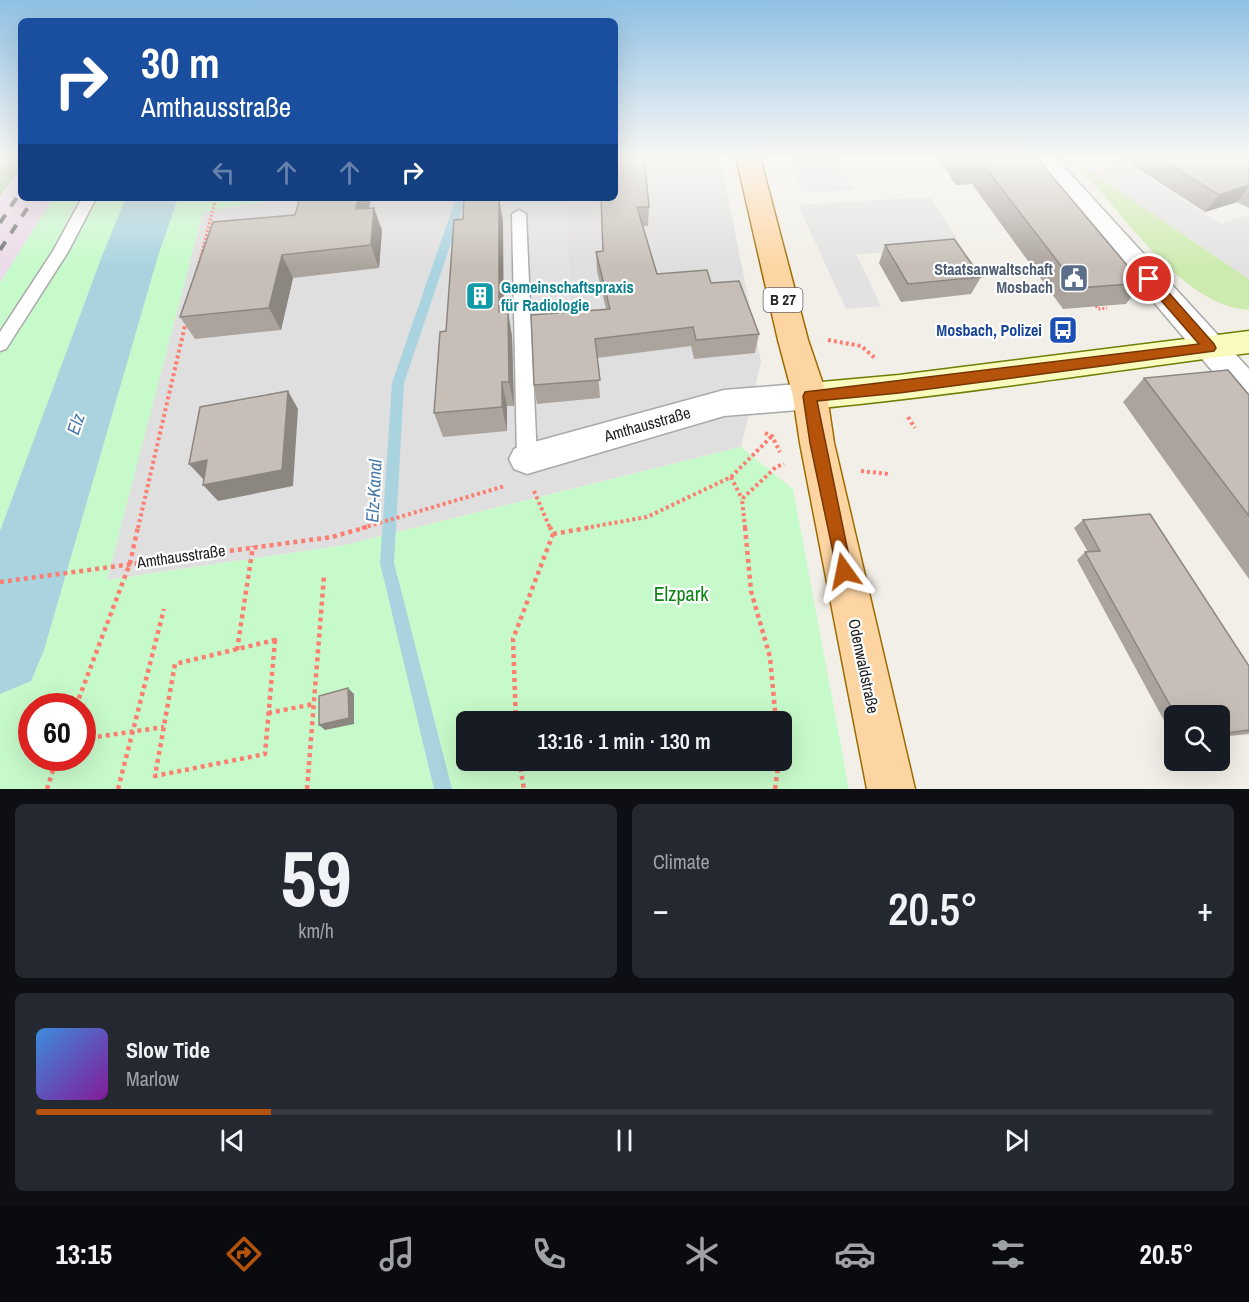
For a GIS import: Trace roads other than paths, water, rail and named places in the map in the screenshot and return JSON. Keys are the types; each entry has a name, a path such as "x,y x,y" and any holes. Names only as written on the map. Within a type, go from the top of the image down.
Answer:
{"main road":[{"name":"Odenwaldstraße","path":"757,194 793,340 810,396 817,443 891,789"},
{"name":"Amthausstraße","path":"810,396 899,388 1060,365 1249,342"}],"street":[{"path":"1074,194 1249,391"},
{"name":"Amthausstraße","path":"528,469 724,403 810,396"}],"lane":[{"path":"0,345 60,252 87,201"},
{"path":"519,214 528,469"}],"waterway":[{"name":"Elz","path":"0,650 130,256 151,201"},
{"name":"Elz-Kanal","path":"443,789 387,563 398,383 460,201"}],"railway":[{"path":"0,223 18,196"},
{"path":"0,250 32,201"}],"place":[{"name":"Staatsanwaltschaft Mosbach","path":"1074,278"},
{"name":"Gemeinschaftspraxis für Radiologie","path":"480,296"},
{"name":"Mosbach, Polizei","path":"1063,330"}],"park label":[{"name":"Elzpark","path":"681,594"}]}
